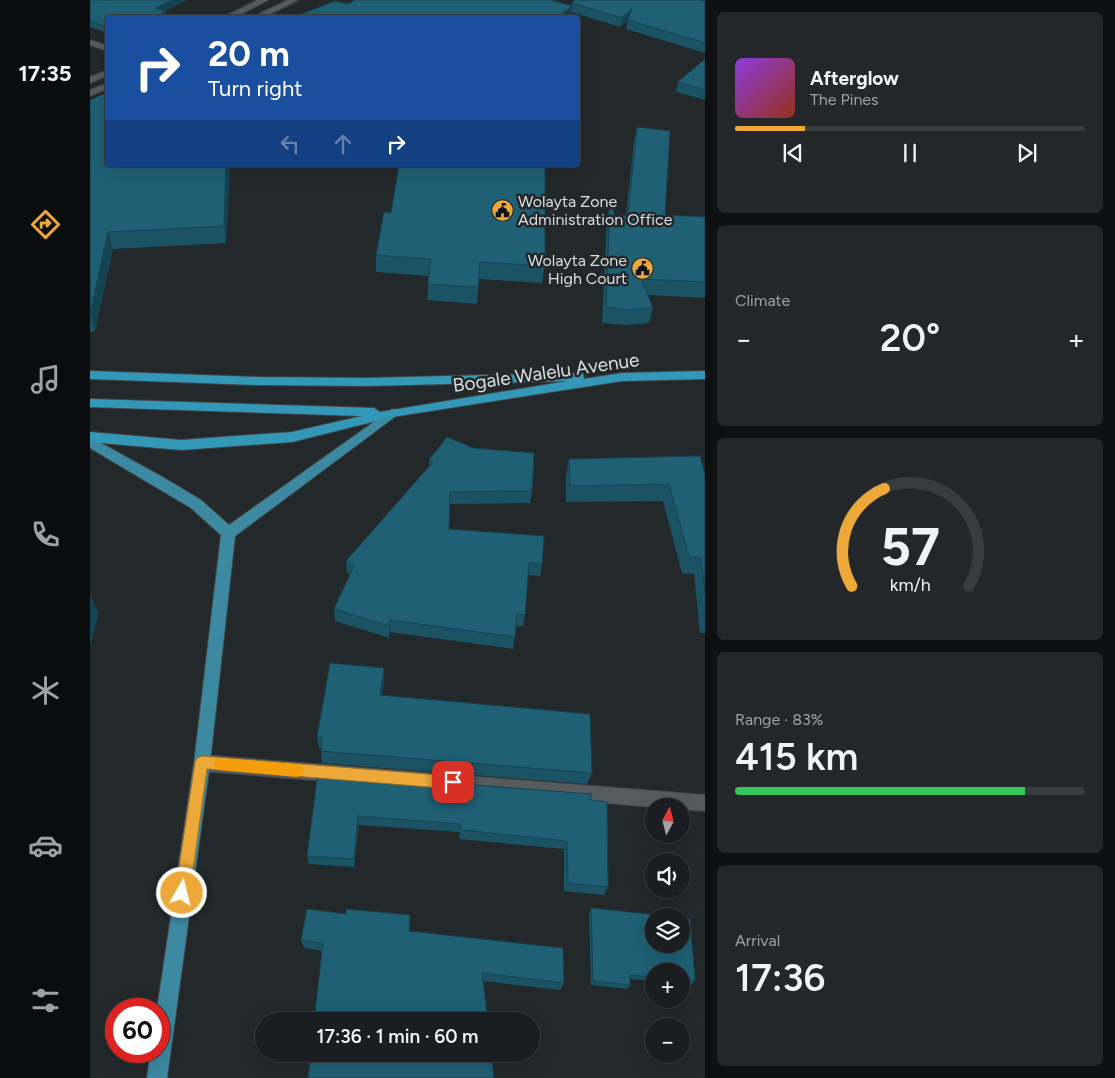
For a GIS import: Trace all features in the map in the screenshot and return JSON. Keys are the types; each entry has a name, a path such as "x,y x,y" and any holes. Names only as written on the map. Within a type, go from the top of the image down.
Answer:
{"highway":[{"name":"Bogale Walelu Avenue","path":"90,437 181,445 292,437 392,413 622,377 705,374"},
{"path":"90,375 258,381 366,382 622,377"},
{"name":"Bogale Walelu Avenue","path":"90,403 392,413"}],"main road":[{"path":"157,1078 202,762 228,532 392,413"},
{"path":"90,442 196,504 228,532"}],"street":[{"path":"232,15 264,0"},
{"path":"262,15 294,0"},
{"path":"90,42 105,48"},
{"path":"90,80 105,73"},
{"path":"90,94 105,86"},
{"path":"202,762 705,802"}],"building":[{"path":"90,0 172,0 156,8 165,11 160,15 105,15 105,26 90,21"},
{"path":"355,0 551,0 572,6 561,15 299,15 335,1 348,4"},
{"path":"575,0 705,1 705,43 628,20 632,8 622,18 572,3"},
{"path":"705,59 705,90 678,82"},
{"path":"105,93 105,167 226,167 224,226 108,232 90,314 90,100"},
{"path":"637,127 670,131 665,215 705,217 705,282 641,279 653,308 629,310 606,307 610,203 615,215 628,216"},
{"path":"399,167 545,167 545,266 480,262 478,287 428,284 431,259 376,255 384,212 391,213"},
{"path":"447,437 473,448 534,453 532,491 450,492 449,529 544,536 542,564 529,563 525,615 517,614 515,637 390,620 389,626 334,609 354,566 346,561 433,462 429,460"},
{"path":"700,456 705,474 705,593 701,558 689,557 669,484 570,486 569,459"},
{"path":"330,663 384,668 380,695 590,714 592,773 321,751 322,737 317,737"},
{"path":"318,773 591,794 591,800 607,802 608,887 568,883 567,841 461,830 461,824 358,816 354,859 307,856"},
{"path":"591,908 645,914 645,953 690,953 690,919 695,981 690,981 690,963 645,963 645,976 630,975 630,985 593,981"},
{"path":"307,909 346,914 346,909 410,915 409,931 563,948 564,983 482,973 487,1012 315,1012 323,943 301,940"},
{"path":"310,1062 492,1062 494,1078 308,1078"}],"slow traffic":[{"path":"220,764 297,770"}],"place":[{"name":"Wolayta Zone Administration Office","path":"502,210"},
{"name":"Wolayta Zone High Court","path":"643,269"}],"route":[{"path":"182,893 202,762 453,782"}]}
